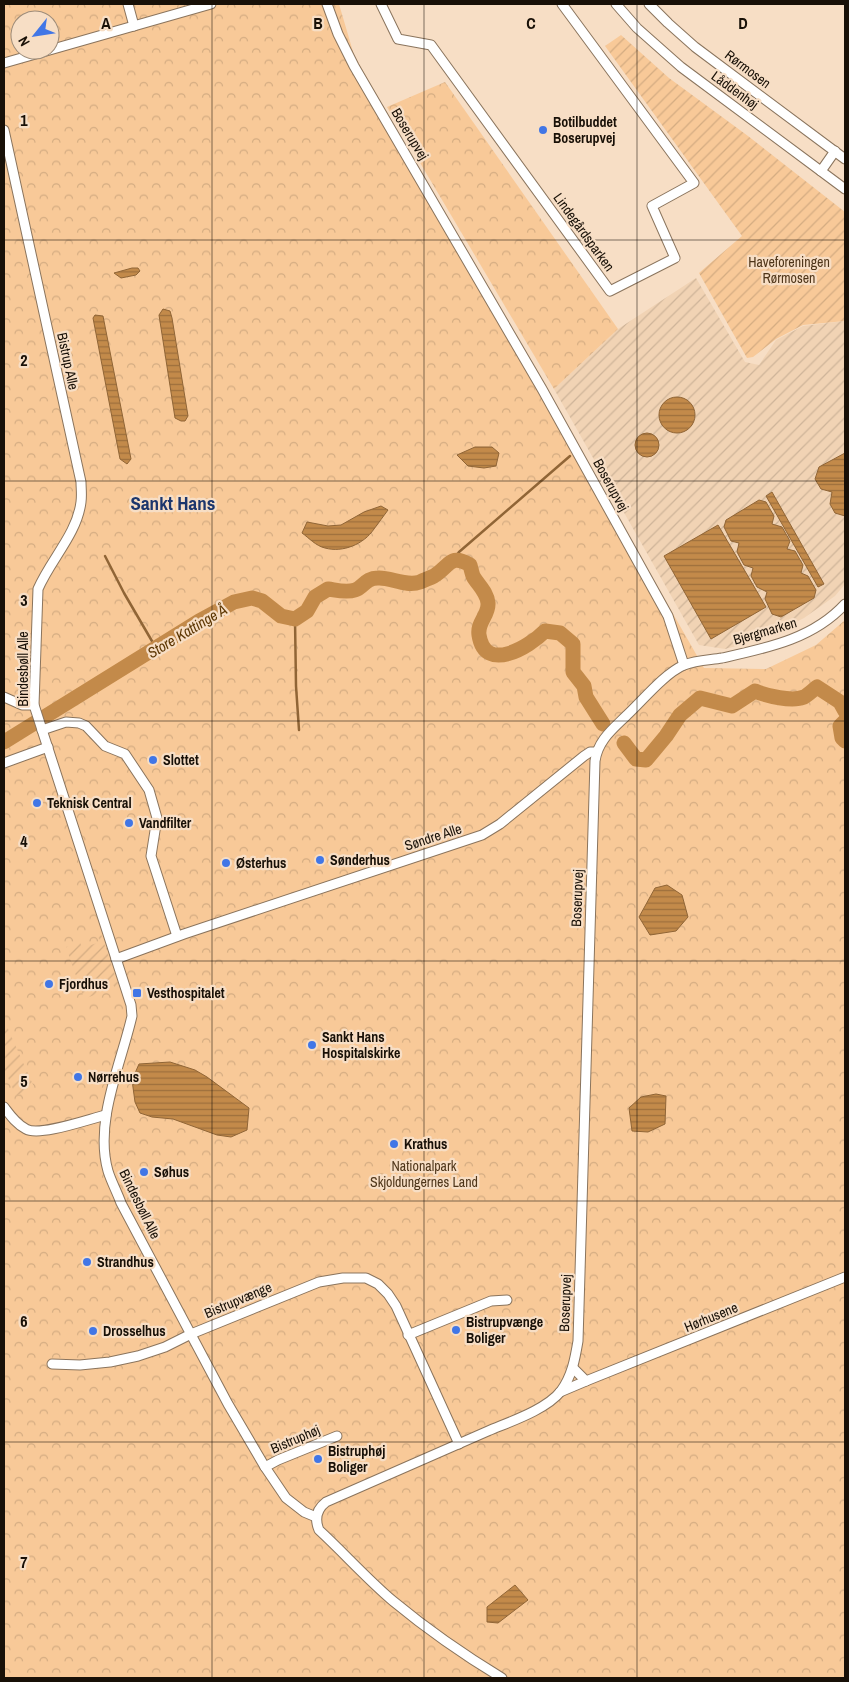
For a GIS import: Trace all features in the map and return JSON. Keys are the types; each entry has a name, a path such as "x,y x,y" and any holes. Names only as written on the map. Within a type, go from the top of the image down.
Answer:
{"street":[{"path":"128,4 134,26"},
{"path":"4,64 211,4"},
{"name":"Boserupvej","path":"328,4 338,34 354,66 542,389 668,616 684,665"},
{"name":"Lindegårdsparken","path":"381,4 398,39 430,45 610,291 675,258 652,206 694,184 562,4"},
{"name":"Låddenhøj","path":"616,4 637,28 681,67 845,189"},
{"name":"Rørmosen","path":"649,4 695,47 845,159"},
{"name":"Bistrup Alle","path":"4,130 81,482 82,501 70,536 46,572 38,589"},
{"path":"821,171 835,152"},
{"name":"Bindesbøll Alle","path":"38,589 34,705 127,990 132,1016 106,1115 103,1145 108,1171 121,1203 228,1404 265,1467 286,1498 304,1512 316,1517"},
{"name":"Bjergmarken","path":"684,665 758,650 793,639 810,632 826,622 845,604"},
{"path":"596,752 604,737 666,677 684,665"},
{"path":"4,697 22,705 34,705"},
{"path":"42,730 66,722 79,723 86,726 105,746 125,754 149,790 157,818 151,856 177,936"},
{"path":"4,763 48,747"},
{"name":"Søndre Alle","path":"116,959 177,936 482,835 500,824 584,756 590,752 596,752"},
{"name":"Boserupvej","path":"316,1517 320,1508 326,1502 546,1404 560,1392 573,1368 578,1341 596,752"},
{"path":"4,1107 14,1120 26,1130 40,1132 106,1115"},
{"name":"Bistrupvænge","path":"52,1364 80,1365 110,1362 138,1356 319,1282 343,1278 366,1278 378,1284 396,1306 459,1444"},
{"name":"Hørhusene","path":"560,1392 845,1278"},
{"path":"408,1334 491,1302 507,1300"},
{"path":"573,1368 586,1381"},
{"name":"Bistruphøj","path":"265,1467 337,1436"},
{"path":"316,1517 319,1530 392,1600 468,1658 502,1678"}],"shaded area":[{"path":"138,268 140,271 136,275 121,278 114,273"},
{"path":"696,278 745,362 759,365 776,340 803,326 845,321 845,584 835,596 804,618 763,639 725,649 699,645 554,389 618,329"},
{"path":"163,309 170,311 172,318 188,416 185,421 175,418 159,315"},
{"path":"95,315 103,316 131,459 127,464 120,459 93,318"},
{"path":"677,397 690,402 695,415 690,428 677,433 664,428 659,415 664,402"},
{"path":"647,433 655,437 659,445 655,453 647,457 639,453 635,445 639,437"},
{"path":"475,447 492,447 499,453 496,466 484,468 468,466 457,455"},
{"path":"845,453 845,516 835,513 830,504 832,492 821,489 815,479 819,467"},
{"path":"772,492 824,584 818,587 766,496"},
{"path":"759,500 766,502 774,516 772,524 782,527 790,541 787,549 795,551 803,565 801,573 808,576 816,590 814,598 781,617 772,614 765,599 767,592 757,587 751,576 753,568 744,565 737,552 739,543 731,541 724,527 726,520"},
{"path":"381,506 388,510 365,539 352,546 339,549 325,548 316,544 302,533 307,522 328,526 341,525 364,512"},
{"path":"718,525 766,607 711,639 664,556"},
{"path":"667,885 682,895 688,917 676,931 650,935 639,917 655,888"},
{"path":"170,1062 195,1070 249,1108 247,1130 231,1137 217,1135 173,1119 152,1117 140,1113 135,1102 132,1080 139,1064"},
{"path":"656,1094 666,1096 665,1124 648,1132 632,1131 629,1108 641,1097"},
{"path":"515,1585 528,1600 498,1623 487,1622 487,1607"}],"green space":[{"name":"Nationalpark Skjoldungernes Land","path":"4,4 339,4 354,55 704,668 766,669 816,645 845,620 845,1678 4,1678"},
{"name":"Haveforeningen Rørmosen","path":"621,35 669,78 748,136 845,212 845,321 803,325 776,339 753,357 747,358 699,273 742,236 605,46"},
{"path":"445,82 618,329 554,389 387,107"},
{"path":"101,934 119,987 115,988 112,983 96,989 97,994 84,999 66,947 80,942 82,948 100,942 98,936"},
{"path":"4,1020 34,1087 16,1096 4,1068"}],"waterway":[{"path":"453,560 459,552 570,456"},
{"path":"105,556 156,648"},
{"name":"Store Kattinge Å","path":"4,742 199,621 234,602 252,598 262,601 281,616 295,619 307,611 315,597 328,589 352,591 374,578 404,583 420,582 434,576 450,562 458,560 470,565 473,576 487,599 487,611 479,630 483,647 490,653 498,655 508,654 529,644 545,631 560,633 573,644 573,672 584,686 586,697 603,724"},
{"path":"295,619 299,730"},
{"name":"Store Kattinge Å","path":"624,743 636,759 646,760 680,715 700,698 732,706 755,691 793,699 804,697 817,687 840,702 845,711"},
{"name":"Store Kattinge Å","path":"845,721 840,726 842,738 845,741"}],"place":[{"name":"Botilbuddet Boserupvej","path":"543,130"},
{"name":"Slottet","path":"153,760"},
{"name":"Teknisk Central","path":"37,803"},
{"name":"Vandfilter","path":"129,823"},
{"name":"Sønderhus","path":"320,860"},
{"name":"Østerhus","path":"226,863"},
{"name":"Fjordhus","path":"49,984"},
{"name":"Vesthospitalet","path":"137,993"},
{"name":"Sankt Hans Hospitalskirke","path":"312,1045"},
{"name":"Nørrehus","path":"78,1077"},
{"name":"Krathus","path":"394,1144"},
{"name":"Søhus","path":"144,1172"},
{"name":"Strandhus","path":"87,1262"},
{"name":"Bistrupvænge Boliger","path":"456,1330"},
{"name":"Drosselhus","path":"93,1331"},
{"name":"Bistruphøj Boliger","path":"318,1459"}],"district":[{"name":"Sankt Hans","path":"173,503"}]}
